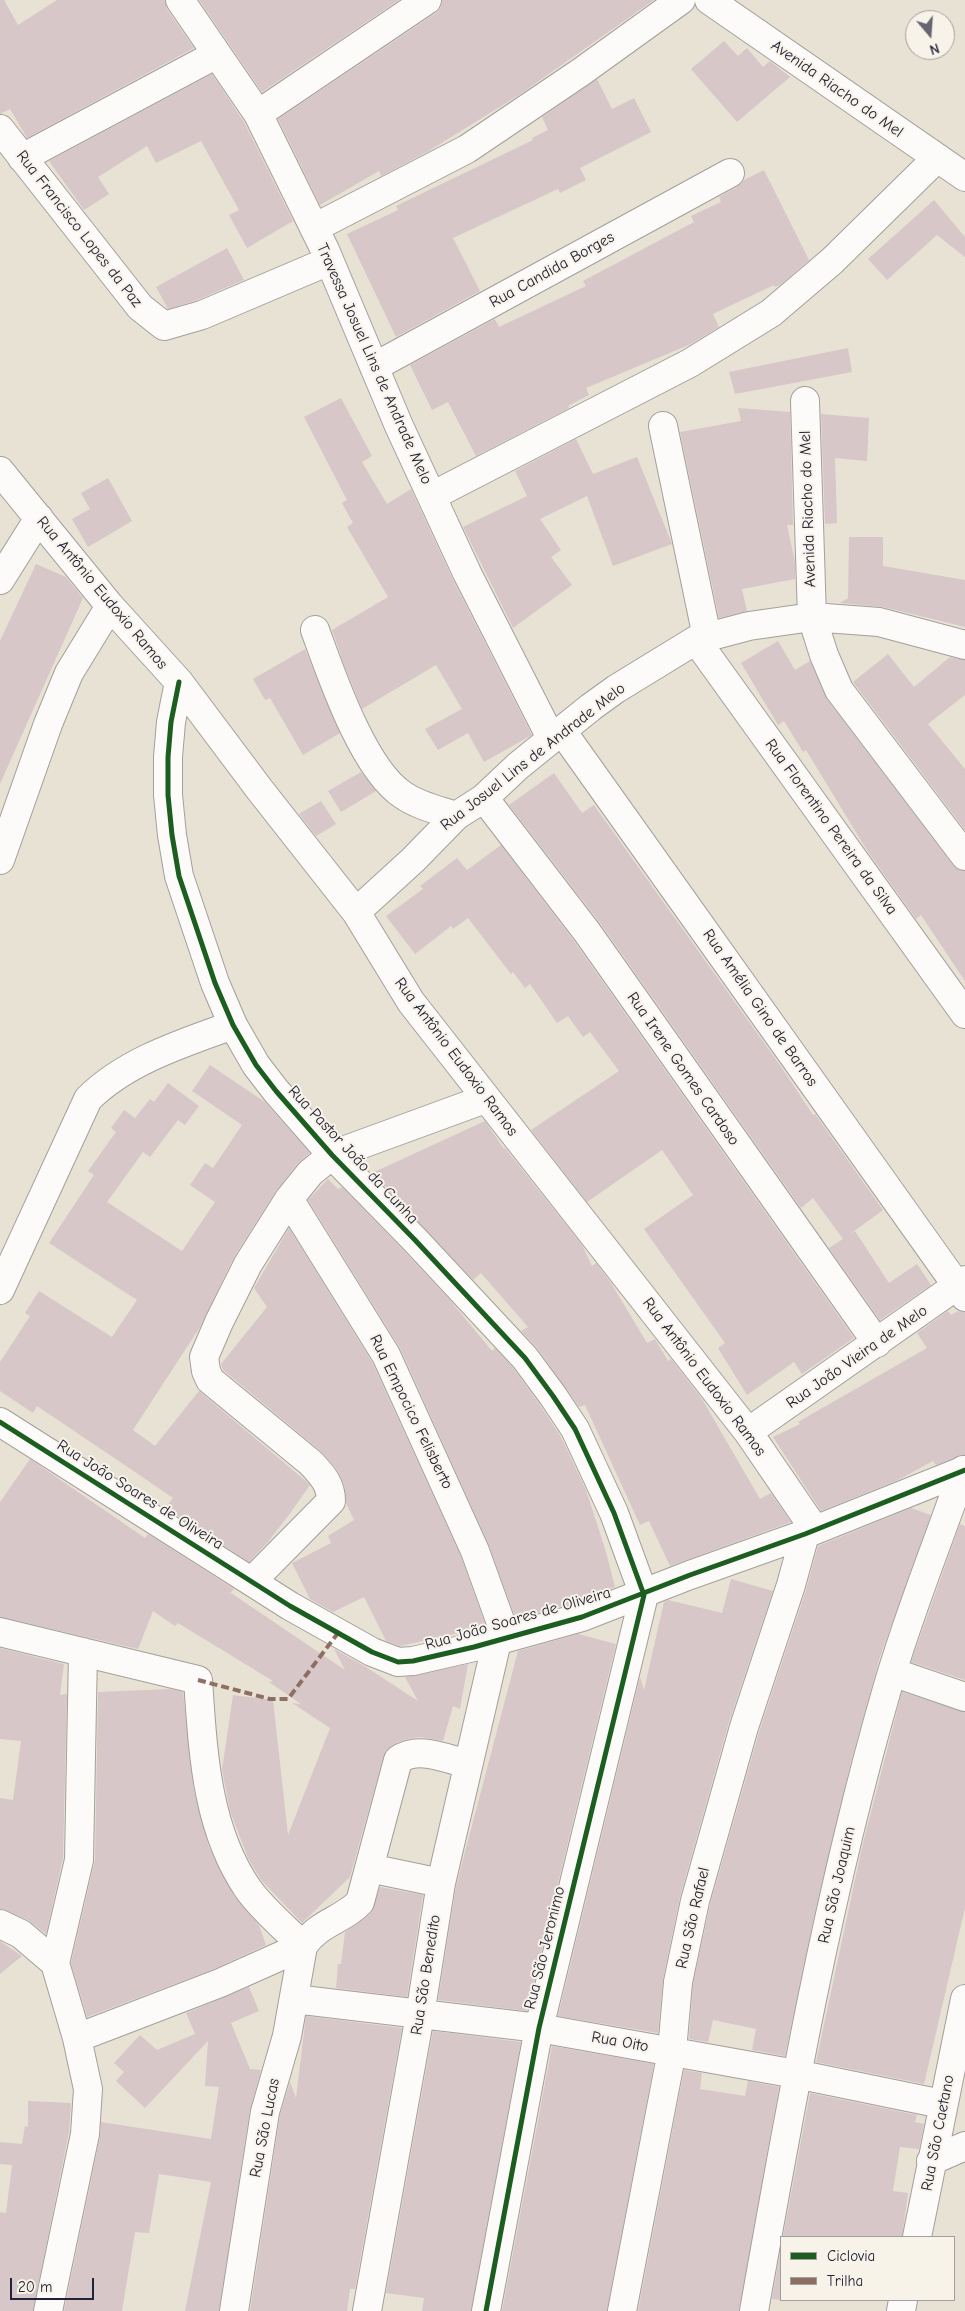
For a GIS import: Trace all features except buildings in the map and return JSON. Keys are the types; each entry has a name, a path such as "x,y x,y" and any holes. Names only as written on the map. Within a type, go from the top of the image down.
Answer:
{"street":[{"path":"258,114 427,0"},
{"path":"314,228 467,149 581,72 681,0"},
{"name":"Avenida Riacho do Mel","path":"709,0 965,177"},
{"name":"Travessa Josuel Lins de Andrade Melo","path":"182,1 258,114 314,228 374,367 468,573 557,735"},
{"path":"22,158 217,54"},
{"name":"Rua Francisco Lopes da Paz","path":"0,128 134,299 154,320 164,326 202,315 329,261"},
{"path":"432,496 690,363 771,313 832,261 937,158"},
{"name":"Rua Candida Borges","path":"374,367 730,173"},
{"name":"Avenida Riacho do Mel","path":"805,401 812,617 824,655 839,690 965,856"},
{"path":"663,426 702,638"},
{"name":"Rua Antônio Eudoxio Ramos","path":"0,471 110,606 179,682 260,790 356,912 411,1002 485,1099 748,1432 810,1532"},
{"path":"0,580 39,518"},
{"path":"0,860 48,724 69,673 110,606"},
{"name":"Rua Josuel Lins de Andrade Melo","path":"356,912 413,860 456,816 484,798 518,766 557,735 616,689 702,638 749,626 812,617 878,622 965,645"},
{"path":"315,630 335,685 373,761 400,794 417,803 456,816"},
{"name":"Rua Florentino Pereira da Silva","path":"702,638 965,1014"},
{"name":"Rua Pastor João da Cunha","path":"179,682 171,722 168,757 168,794 172,835 179,876 216,983 233,1025 256,1065 332,1155 415,1240 525,1358 553,1396 575,1429 614,1513 644,1595"},
{"name":"Rua Amélia Gino de Barros","path":"557,735 962,1288"},
{"name":"Rua Irene Gomes Cardoso","path":"484,798 587,932 877,1343"},
{"path":"0,1290 88,1099 103,1084 126,1071 178,1046 233,1025"},
{"path":"253,1580 330,1501 331,1491 324,1476 210,1380 204,1363 206,1352 248,1264 289,1199 310,1173 332,1155 485,1099"},
{"name":"Rua Empocico Felisberto","path":"289,1199 386,1355 475,1550 502,1639"},
{"name":"Rua João Vieira de Melo","path":"748,1432 877,1343 962,1288"},
{"name":"Rua João Soares de Oliveira","path":"1,1428 253,1580 290,1606 385,1659 398,1662 413,1661 582,1617 644,1595 690,1575 810,1532 964,1470"},
{"name":"Rua São Joaquim","path":"754,2311 796,2074 854,1810 892,1672 964,1470"},
{"name":"Rua São Rafael","path":"622,2311 672,2051 678,1982 695,1901 744,1727 810,1532"},
{"name":"Rua São Jeronimo","path":"486,2311 539,2028 644,1595"},
{"path":"0,1632 198,1680 207,1784 233,1863 249,1890 303,1946"},
{"name":"Rua São Benedito","path":"367,2311 420,2015 441,1882 468,1764 502,1639"},
{"path":"48,2311 85,2134 88,2089 77,2038 55,1963 79,1860 84,1652"},
{"path":"892,1672 965,1697"},
{"path":"77,2038 220,1983 303,1946 311,1935 321,1927 352,1910 360,1902 398,1760 406,1754 416,1752 468,1764"},
{"path":"369,1868 441,1882"},
{"path":"0,1924 21,1934 55,1963"},
{"name":"Rua São Lucas","path":"234,2311 265,2112 287,2036 303,1946"},
{"name":"Rua São Caetano","path":"917,2236 942,2104 965,1998"},
{"name":"Rua Oito","path":"294,1999 539,2028 796,2074 942,2104"},
{"path":"931,2161 965,2146"}],"marked path":[{"path":"198,1680 270,1699 288,1699 338,1633"}],"cycle path":[{"path":"179,682 171,722 168,757 168,795 172,835 179,876 215,983 233,1025 256,1065 276,1091 332,1155 415,1240 525,1358 553,1396 575,1429 614,1513 644,1595 539,2028 486,2311"},
{"path":"0,1422 290,1606 372,1652 398,1662 413,1661 474,1647 582,1617 690,1575 805,1534 965,1470"}]}
